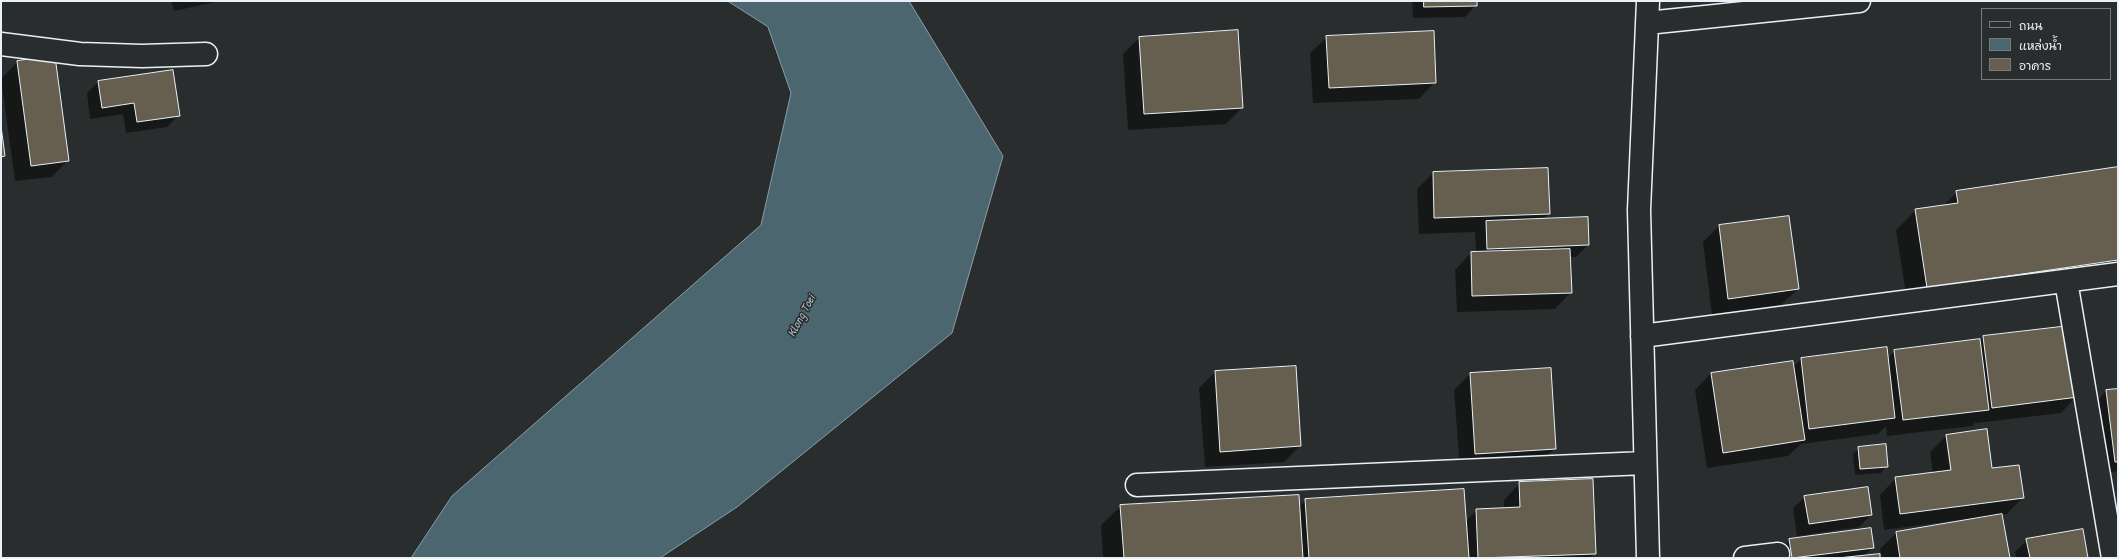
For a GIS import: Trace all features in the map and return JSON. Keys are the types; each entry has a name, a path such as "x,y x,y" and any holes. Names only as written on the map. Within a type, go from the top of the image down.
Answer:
{"street":[{"path":"1648,1 1640,210 1648,558"},
{"path":"1647,23 1859,1"},
{"path":"1,44 80,54 142,56 206,54"},
{"path":"1642,336 2118,274"},
{"path":"2066,281 2110,486 2114,558"},
{"path":"1137,485 1645,462"},
{"path":"1745,558 1778,554"}],"water":[{"name":"Klong Toei","path":"728,1 909,1 1003,156 952,333 737,507 660,558 411,558 452,496 761,225 791,93 768,27"}],"building":[{"path":"1424,1 1477,1 1477,6 1424,7"},
{"path":"1238,30 1243,108 1144,114 1139,37"},
{"path":"1434,31 1436,83 1329,88 1326,36"},
{"path":"55,56 69,161 31,166 17,61"},
{"path":"173,70 180,116 137,122 134,103 102,108 98,81"},
{"path":"1,126 5,156 1,157"},
{"path":"2118,167 2118,260 1927,288 1915,209 1958,203 1956,191"},
{"path":"1548,168 1550,214 1434,218 1433,172"},
{"path":"1789,216 1799,289 1728,299 1719,225"},
{"path":"1588,217 1589,245 1487,249 1486,221"},
{"path":"1570,249 1572,293 1472,296 1471,252"},
{"path":"2069,326 2078,397 1992,408 1983,336"},
{"path":"1980,339 1989,410 1903,420 1894,350"},
{"path":"1887,347 1895,418 1809,429 1801,358"},
{"path":"1793,361 1805,440 1723,453 1711,373"},
{"path":"1296,366 1301,446 1220,452 1215,371"},
{"path":"1551,368 1556,449 1475,454 1470,373"},
{"path":"2118,389 2118,462 2115,462 2106,390"},
{"path":"1987,429 1992,468 2019,465 2024,498 1900,514 1895,477 1951,470 1946,435"},
{"path":"1886,444 1888,467 1860,469 1858,447"},
{"path":"1593,479 1596,554 1478,558 1476,509 1520,507 1519,482"},
{"path":"1868,487 1872,515 1809,524 1804,496"},
{"path":"1464,489 1469,558 1309,558 1305,499"},
{"path":"1299,495 1303,558 1124,558 1120,505"},
{"path":"2002,514 2010,558 1900,558 1896,532"},
{"path":"1871,528 1874,548 1792,558 1789,539"},
{"path":"2083,529 2088,558 2030,558 2026,539"},
{"path":"1880,554 1880,558 1838,558"}]}
